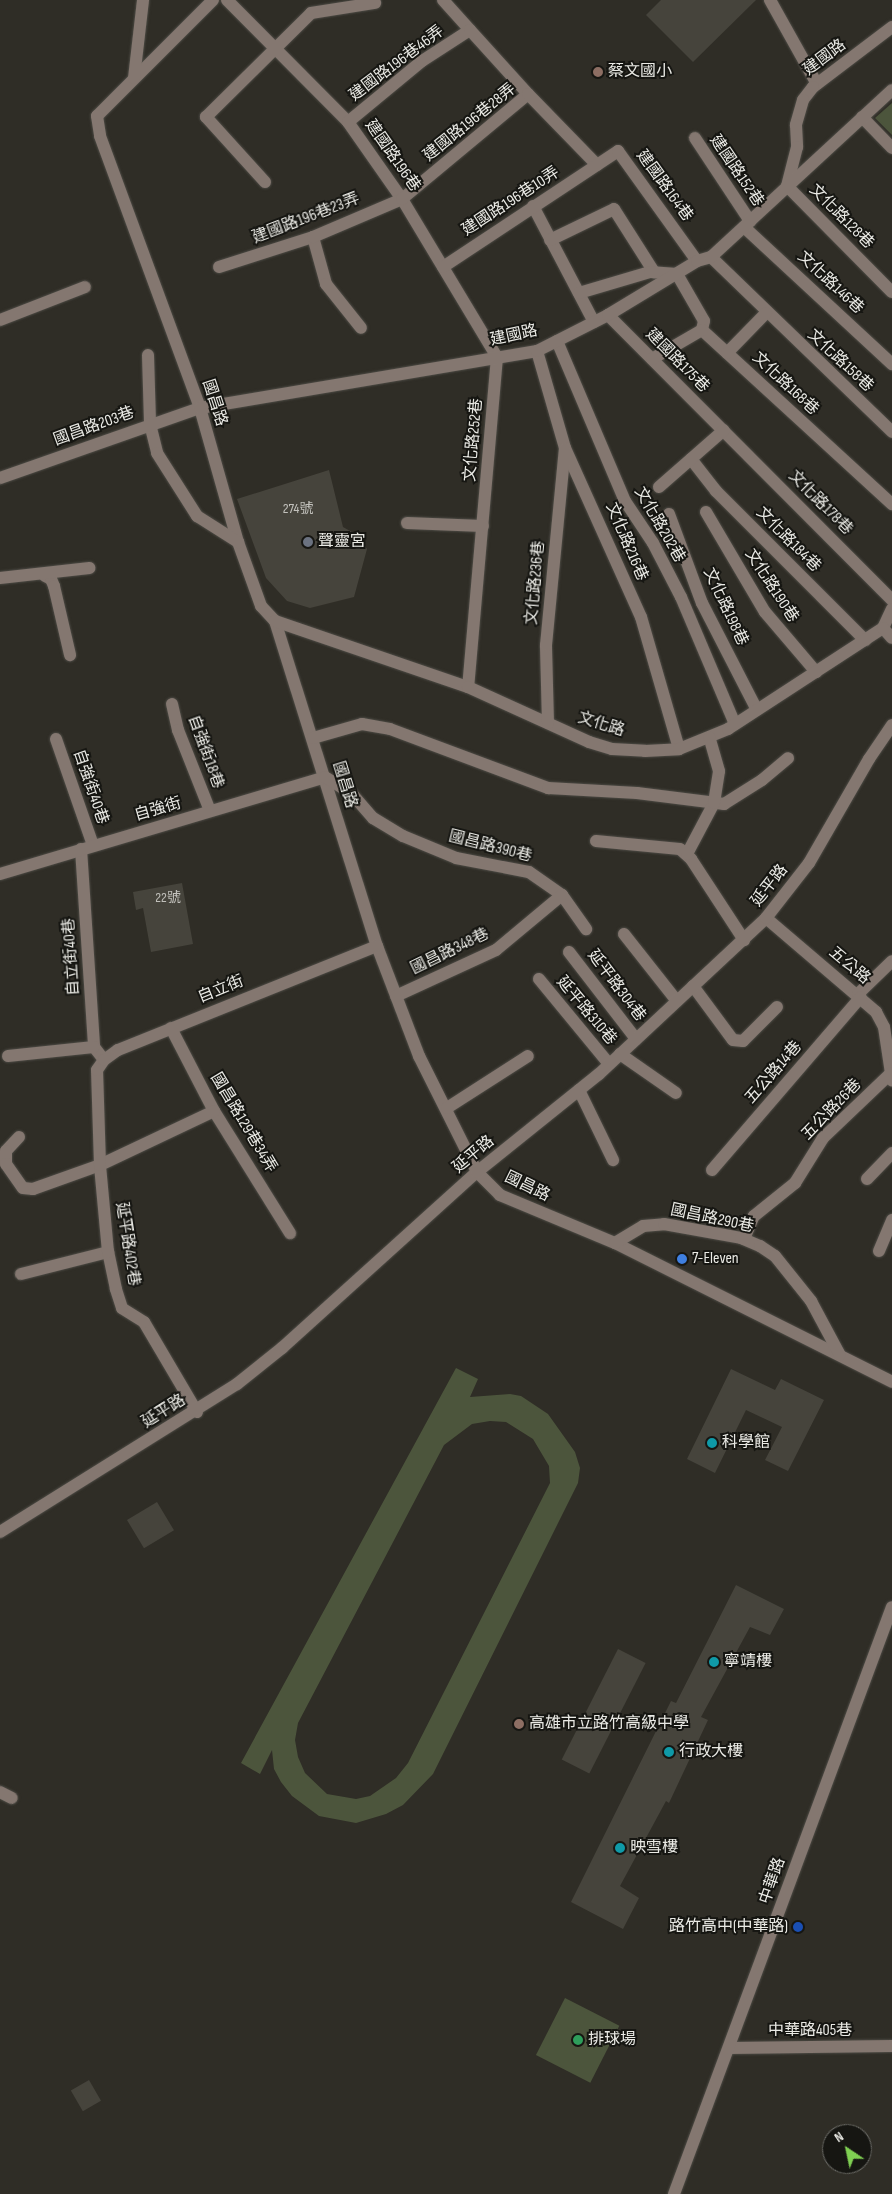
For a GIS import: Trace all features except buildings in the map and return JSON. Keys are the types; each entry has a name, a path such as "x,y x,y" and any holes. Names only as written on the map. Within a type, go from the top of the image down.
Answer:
{"street":[{"path":"134,78 143,0"},
{"name":"國昌路","path":"213,0 97,116 100,136 200,408 238,542 261,606 275,621 377,946 419,1056 447,1108 477,1172 500,1195 614,1244 892,1382"},
{"name":"建國路196巷","path":"226,0 348,122 402,199 497,357"},
{"path":"443,0 470,30"},
{"path":"770,0 817,84"},
{"path":"265,182 206,118 276,51 311,13 375,3"},
{"name":"建國路","path":"788,186 797,148 799,112 802,100 817,84 892,27"},
{"name":"建國路196巷46弄","path":"348,122 422,61 470,30 528,94"},
{"name":"建國路","path":"200,408 537,351 608,315 697,261 711,257 892,90"},
{"name":"建國路196巷28弄","path":"402,199 528,94 597,165"},
{"path":"862,117 892,148"},
{"name":"建國路152巷","path":"695,138 747,224"},
{"name":"建國路164巷","path":"597,165 618,151 697,261"},
{"name":"建國路196巷10弄","path":"443,267 597,165"},
{"name":"文化路128巷","path":"788,186 892,292"},
{"name":"建國路196巷23弄","path":"219,267 313,237 402,199"},
{"path":"533,206 594,322"},
{"path":"550,240 614,209 654,272"},
{"name":"文化路146巷","path":"747,224 892,364"},
{"path":"313,237 326,284 361,328"},
{"name":"文化路158巷","path":"711,257 766,313 892,432"},
{"path":"579,293 654,272 677,274 704,321 702,330 652,359"},
{"path":"0,320 85,287"},
{"path":"727,353 766,313"},
{"name":"建國路175巷","path":"608,315 724,430"},
{"name":"文化路168巷","path":"702,330 892,504"},
{"name":"文化路202巷","path":"557,341 625,501 653,543 681,597 735,724"},
{"name":"文化路216巷","path":"537,351 565,448 641,617 679,748"},
{"path":"148,355 150,424 157,453 197,516 238,542"},
{"name":"文化路252巷","path":"468,686 497,357"},
{"name":"國昌路203巷","path":"0,478 200,408"},
{"path":"659,488 724,430"},
{"name":"文化路178巷","path":"724,430 892,600"},
{"name":"文化路236巷","path":"548,723 546,645 565,448"},
{"name":"文化路184巷","path":"691,459 716,491 865,640"},
{"name":"文化路190巷","path":"706,512 765,612 816,672"},
{"name":"文化路198巷","path":"670,514 702,603 757,710"},
{"path":"407,523 482,526"},
{"path":"0,578 45,576 88,568"},
{"path":"45,576 51,579 54,586 70,655"},
{"path":"892,609 883,628 892,638"},
{"name":"文化路","path":"275,621 468,686 548,723 612,749 645,752 679,748 709,738 735,724 883,628"},
{"name":"自強街18巷","path":"172,704 178,730 210,811"},
{"path":"313,738 362,724 390,729 548,788 637,793 724,804 762,780 788,758"},
{"name":"延平路","path":"0,1532 197,1412 282,1348 477,1172 609,1064 766,918 809,863 891,729"},
{"path":"687,854 714,803 719,771 709,738"},
{"name":"自強街40巷","path":"56,739 87,847"},
{"name":"自強街","path":"0,874 325,777"},
{"name":"國昌路390巷","path":"325,777 352,794 374,818 403,836 456,858 529,872 562,895 586,929"},
{"path":"596,841 680,849 687,854 744,940"},
{"name":"自立街40巷","path":"87,847 94,1047"},
{"name":"國昌路348巷","path":"396,996 496,950 562,895"},
{"name":"五公路","path":"766,918 859,995 876,1012 884,1027 891,1078"},
{"path":"624,934 677,1001"},
{"name":"自立街","path":"104,1060 171,1028 377,946"},
{"name":"延平路304巷","path":"570,952 636,1039"},
{"name":"五公路14巷","path":"712,1170 859,995 892,961"},
{"name":"延平路310巷","path":"539,979 609,1064"},
{"path":"693,986 733,1040 743,1041 776,1007"},
{"name":"國昌路129巷34弄","path":"171,1028 214,1111 290,1233"},
{"path":"8,1056 94,1047 104,1060"},
{"path":"620,1054 676,1093"},
{"path":"447,1108 528,1056"},
{"name":"延平路402巷","path":"104,1060 97,1070 100,1165 108,1252 122,1308 144,1322 197,1412"},
{"name":"五公路26巷","path":"744,1239 754,1216 795,1183 823,1138 891,1078"},
{"path":"579,1090 613,1160"},
{"path":"19,1137 6,1151 6,1164 23,1188 33,1189 100,1165 214,1111"},
{"path":"866,1180 892,1153"},
{"path":"878,1250 892,1220"},
{"name":"國昌路290巷","path":"614,1244 643,1226 664,1224 744,1239 775,1256 811,1301 840,1355"},
{"path":"21,1274 108,1252"},
{"name":"中華路","path":"674,2194 892,1606"},
{"path":"0,1792 12,1798"},
{"name":"中華路405巷","path":"729,2048 892,2046"}],"green space":[{"path":"892,103 892,135 875,118"},
{"path":"456,1368 478,1379 470,1397 510,1394 521,1396 548,1414 575,1452 580,1468 578,1483 433,1774 403,1805 386,1814 356,1823 319,1816 292,1796 274,1769 272,1750 260,1774 241,1763","holes":["490,1421 506,1422 533,1439 549,1466 550,1483 408,1763 396,1778 370,1796 356,1799 327,1794 305,1773 298,1757 295,1740 298,1723 444,1445 472,1424"]},
{"name":"排球場","path":"565,1998 619,2026 590,2083 536,2055"}],"place":[{"name":"蔡文國小","path":"598,72"},
{"name":"聲靈宮","path":"308,542"},
{"name":"7-Eleven","path":"682,1259"},
{"name":"科學館","path":"712,1443"},
{"name":"寧靖樓","path":"714,1662"},
{"name":"高雄市立路竹高級中學","path":"519,1724"},
{"name":"行政大樓","path":"669,1752"},
{"name":"映雪樓","path":"620,1848"},
{"name":"路竹高中(中華路)","path":"798,1927"},
{"name":"排球場","path":"578,2040"}]}
